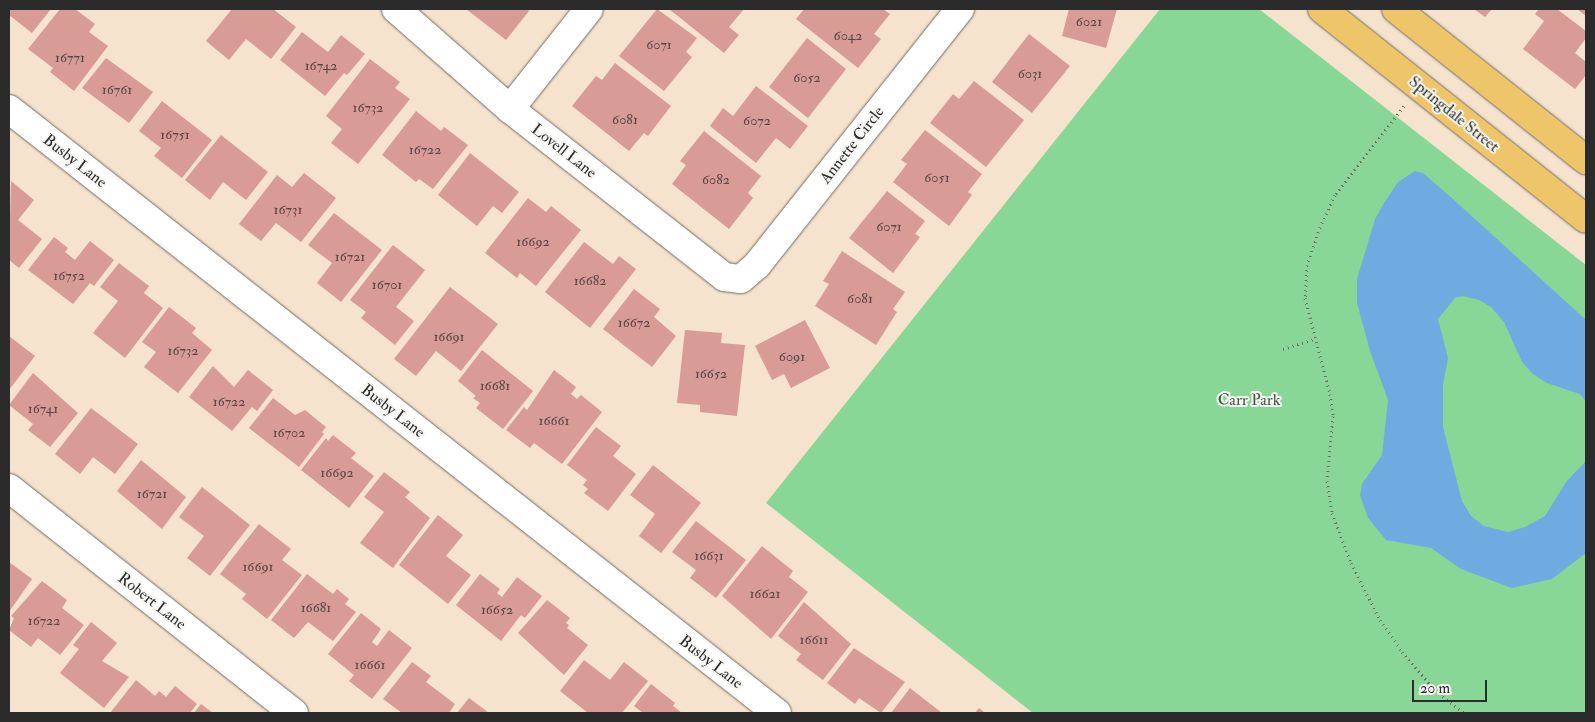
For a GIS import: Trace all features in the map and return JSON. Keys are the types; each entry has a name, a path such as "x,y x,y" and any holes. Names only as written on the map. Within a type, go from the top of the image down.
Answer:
{"main road":[{"name":"Springdale Street","path":"1322,9 1586,219"},
{"path":"1396,9 1586,160"}],"street":[{"name":"Lovell Lane","path":"396,9 510,109 724,276 741,279"},
{"path":"510,109 589,9"},
{"name":"Annette Circle","path":"741,279 757,265 960,9"},
{"name":"Busby Lane","path":"9,109 777,713"},
{"name":"Robert Lane","path":"9,488 294,713"}],"path":[{"path":"1420,86 1335,195 1320,226 1307,265 1305,298 1331,401 1327,481 1332,513 1350,563 1380,620 1402,652 1435,690 1464,713"},
{"path":"1282,349 1314,339"}],"green space":[{"name":"Carr Park","path":"1160,9 1259,9 1586,265 1586,713 1033,713 766,503"}],"water":[{"path":"1415,171 1423,173 1453,199 1586,320 1586,402 1580,394 1547,383 1533,374 1522,362 1504,322 1491,307 1479,300 1463,296 1455,298 1438,319 1448,358 1443,385 1443,427 1462,501 1471,516 1484,526 1508,532 1525,527 1545,516 1566,482 1586,461 1586,553 1552,579 1512,588 1461,569 1431,548 1386,540 1368,518 1360,495 1362,484 1382,455 1388,400 1370,351 1357,303 1357,279 1375,219 1398,182"}],"building":[{"path":"9,9 51,9 32,33 9,15"},
{"path":"60,9 75,9 95,24 89,32 108,46 74,91 50,72 53,68 28,49"},
{"path":"232,9 273,9 296,27 271,59 246,39 229,60 206,41"},
{"path":"466,9 527,9 529,11 506,40"},
{"path":"657,9 697,38 686,52 692,57 664,91 619,56"},
{"path":"669,9 744,9 729,27 739,35 724,53"},
{"path":"804,9 883,9 890,14 874,34 881,39 858,68 796,19"},
{"path":"1069,9 1117,9 1106,48 1062,36"},
{"path":"1474,9 1492,9 1485,17"},
{"path":"1539,9 1557,9 1586,31 1586,38 1575,53 1586,62 1586,75 1575,89 1523,49 1544,21 1535,14"},
{"path":"1577,9 1586,9 1586,16"},
{"path":"302,32 328,52 341,35 365,54 347,75 344,73 325,96 280,60"},
{"path":"1029,34 1070,66 1032,113 992,82"},
{"path":"807,38 846,69 808,118 769,87"},
{"path":"106,58 153,92 129,123 82,88"},
{"path":"370,59 400,82 395,88 410,99 358,164 331,143 342,129 326,116"},
{"path":"615,63 671,106 648,136 644,133 629,151 572,106 596,76 602,80"},
{"path":"974,81 1024,120 986,167 930,123 953,94 959,99"},
{"path":"756,86 808,126 790,149 776,138 756,163 710,126 723,108 733,116"},
{"path":"162,101 212,140 182,178 154,156 161,148 139,131"},
{"path":"416,111 441,131 444,127 468,145 433,189 419,179 416,182 382,155"},
{"path":"925,130 982,174 968,192 972,195 949,226 893,182 907,164 901,160"},
{"path":"704,131 761,176 748,193 753,198 729,229 672,184 686,165 680,161"},
{"path":"221,135 268,172 246,200 223,182 210,200 185,180"},
{"path":"470,153 519,192 502,213 493,206 477,226 438,195"},
{"path":"304,173 336,198 301,242 276,223 261,241 239,224 277,175 292,187"},
{"path":"11,181 34,200 18,220 42,239 19,268 9,260"},
{"path":"887,191 925,221 915,234 920,237 893,273 849,238"},
{"path":"528,198 546,212 551,206 581,230 536,286 520,273 517,278 485,253"},
{"path":"334,213 382,250 341,302 317,283 332,263 308,245"},
{"path":"54,237 68,248 65,252 75,260 90,241 114,260 94,286 90,283 73,304 28,270"},
{"path":"584,242 613,264 619,256 636,269 590,328 545,292"},
{"path":"393,245 425,270 396,307 414,321 395,345 361,318 366,312 350,300"},
{"path":"842,251 905,292 893,309 897,312 876,345 815,306 829,284 823,281"},
{"path":"119,263 149,286 144,293 163,308 125,358 93,333 118,301 100,287"},
{"path":"450,287 498,324 461,371 436,351 416,376 394,359"},
{"path":"634,289 660,309 654,317 676,336 652,367 603,329"},
{"path":"169,307 196,328 192,333 212,350 178,393 144,367 156,352 142,342"},
{"path":"805,320 830,368 791,388 784,374 772,380 755,346"},
{"path":"685,330 722,333 721,343 745,345 737,416 700,412 700,405 677,403"},
{"path":"9,336 35,356 9,390"},
{"path":"482,350 533,391 503,429 476,408 480,403 473,398 476,396 458,381"},
{"path":"213,366 234,387 248,370 273,390 257,411 252,407 232,431 189,397"},
{"path":"554,370 576,387 571,394 577,399 581,395 602,412 562,464 534,443 530,448 506,430 524,407 527,410"},
{"path":"33,373 78,413 50,447 28,430 33,424 9,405"},
{"path":"273,398 295,415 305,410 326,427 322,432 324,434 299,467 249,428"},
{"path":"91,408 138,444 115,474 93,457 80,474 55,454"},
{"path":"596,427 621,446 613,456 636,474 608,511 584,493 588,489 583,485 587,480 567,465"},
{"path":"333,435 356,453 351,458 374,476 349,508 301,470 326,438 328,441"},
{"path":"141,460 186,497 162,529 117,491"},
{"path":"653,465 701,503 661,553 639,536 655,514 630,495"},
{"path":"384,472 410,492 405,497 430,518 393,568 360,543 384,512 364,497"},
{"path":"202,487 250,525 210,576 187,558 204,536 179,517"},
{"path":"438,515 463,535 446,556 471,575 448,604 399,565"},
{"path":"696,521 746,560 716,598 690,578 696,570 672,552"},
{"path":"259,524 291,549 282,560 302,575 267,619 242,599 246,594 220,574"},
{"path":"762,546 793,571 789,577 808,592 771,639 722,596"},
{"path":"9,562 32,579 9,612"},
{"path":"307,574 333,594 337,589 349,599 345,604 356,612 333,641 308,622 294,638 271,620"},
{"path":"480,574 500,589 497,593 502,597 517,577 542,596 525,618 521,615 501,641 456,605"},
{"path":"42,581 67,600 62,608 84,625 60,655 38,638 31,647 9,630 14,618 11,616"},
{"path":"547,600 570,618 566,623 569,625 567,628 588,645 564,675 518,633"},
{"path":"804,602 851,644 823,680 796,660 801,654 778,636"},
{"path":"361,613 381,629 372,642 377,646 389,630 412,648 372,699 349,681 354,675 328,654"},
{"path":"91,622 117,643 102,661 129,677 104,708 60,673 79,649 73,645"},
{"path":"854,648 905,682 881,713 859,698 855,704 827,683"},
{"path":"584,660 610,680 624,662 648,681 622,713 588,713 560,691"},
{"path":"412,662 431,676 426,682 455,704 449,713 402,713 383,699"},
{"path":"136,680 155,696 159,691 166,697 175,686 197,704 190,713 110,713"},
{"path":"651,684 675,703 673,706 682,713 643,713 634,706"},
{"path":"910,688 942,713 891,713"},
{"path":"469,698 489,713 457,713"},
{"path":"201,704 213,713 194,713"},
{"path":"979,708 985,713 975,713"}]}
